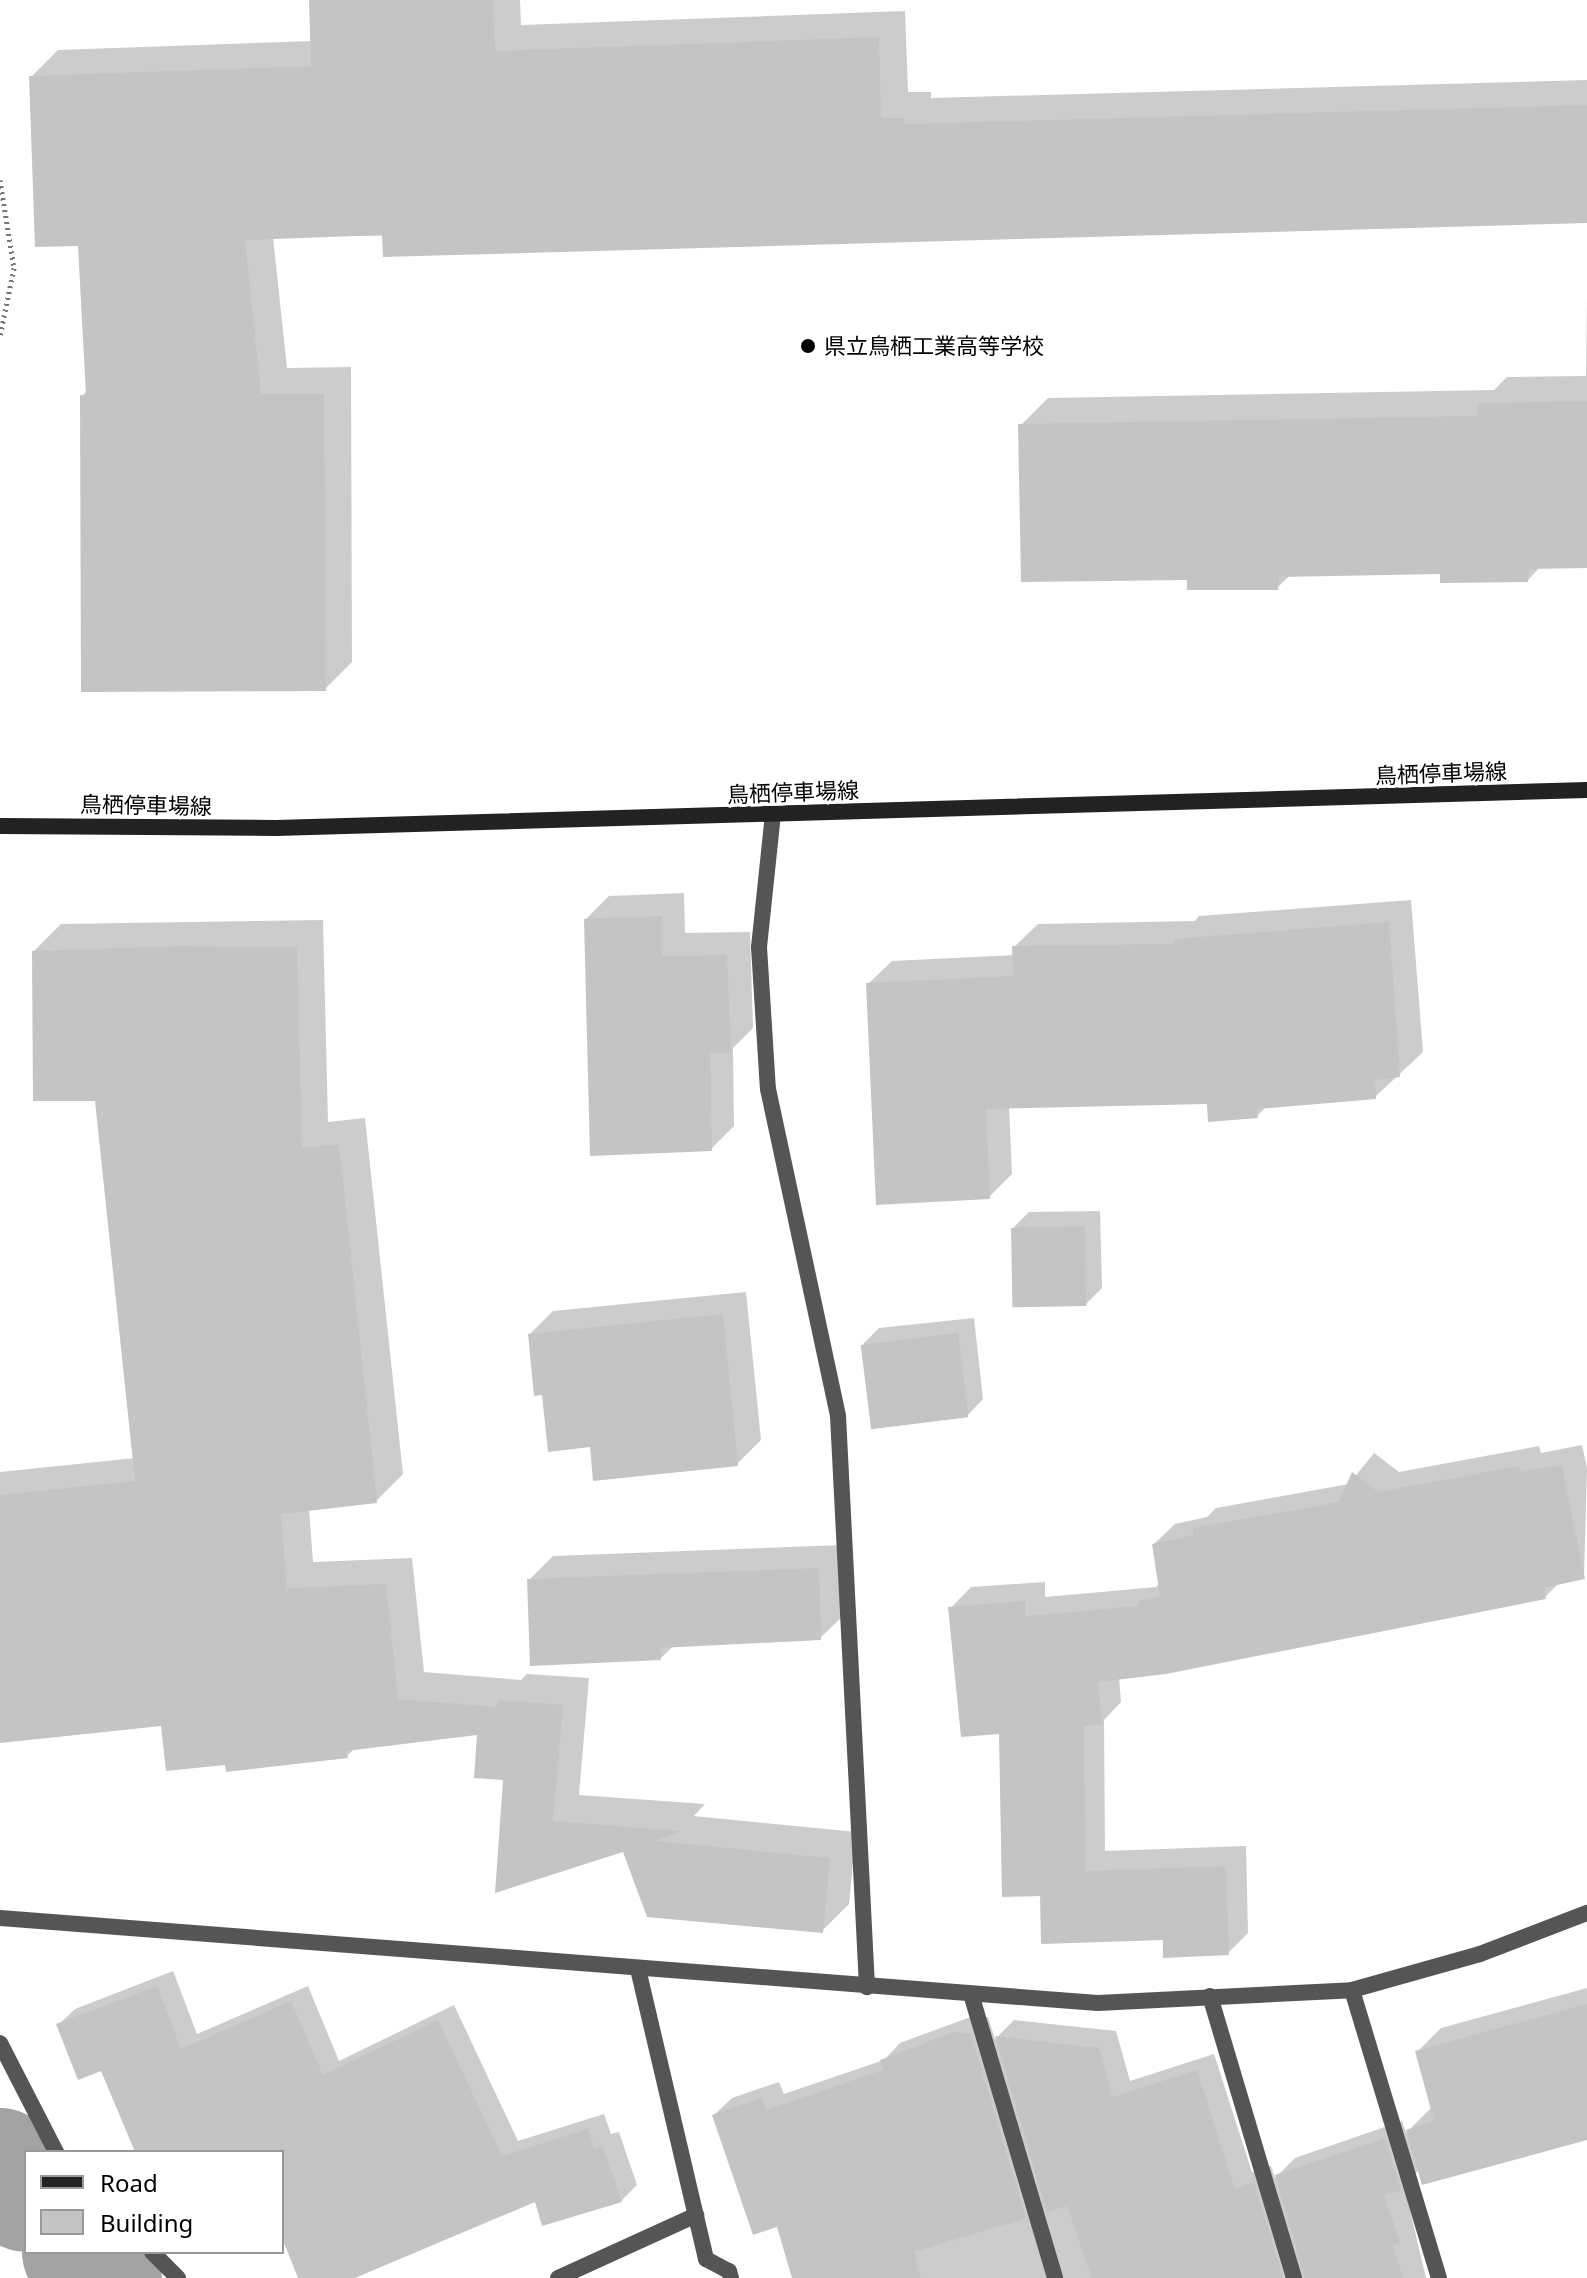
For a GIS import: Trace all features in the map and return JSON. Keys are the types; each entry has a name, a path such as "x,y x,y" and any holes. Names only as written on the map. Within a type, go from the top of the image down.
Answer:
{"main road":[{"name":"鳥栖停車場線","path":"0,826 276,828 1587,790"}],"street":[{"path":"773,814 759,947 768,1089 838,1416 867,1987"},
{"path":"0,1918 1098,2003 1352,1990 1480,1954 1587,1913"},
{"path":"638,1969 706,2259 729,2271 731,2278"},
{"path":"1352,1990 1439,2278"},
{"path":"971,1994 1055,2278"},
{"path":"1210,1996 1294,2278"},
{"path":"0,2043 55,2150"},
{"path":"558,2278 696,2215"},
{"path":"154,2254 178,2278"}],"path":[{"path":"0,180 14,268 0,336"}],"building":[{"path":"309,0 493,0 495,51 879,37 881,118 904,118 905,124 1587,105 1587,223 383,257 382,235 245,240 261,394 324,394 326,691 81,692 80,395 86,395 78,246 35,247 29,76 311,66"},
{"path":"1587,401 1587,568 1529,569 1528,582 1440,583 1440,574 1279,577 1278,590 1187,590 1187,580 1021,582 1018,424 1478,416 1478,403"},
{"path":"662,916 662,956 727,955 731,1053 710,1053 712,1151 590,1156 584,919"},
{"path":"1389,922 1400,1077 1375,1080 1376,1099 1257,1109 1258,1118 1208,1122 1207,1104 986,1109 990,1199 876,1205 866,983 1013,976 1012,946 1174,944 1174,939"},
{"path":"180,946 297,947 302,1148 339,1144 377,1503 281,1514 287,1588 386,1584 398,1699 497,1707 498,1700 563,1705 553,1821 681,1831 655,1841 830,1858 823,1933 647,1917 623,1852 495,1893 503,1780 474,1778 477,1735 346,1751 348,1758 226,1772 225,1765 166,1771 161,1726 0,1743 0,1495 135,1481 95,1101 33,1101 32,951"},
{"path":"1085,1226 1086,1306 1012,1307 1011,1227"},
{"path":"723,1314 738,1466 593,1481 590,1447 548,1452 542,1395 534,1396 528,1334"},
{"path":"958,1333 968,1417 871,1429 861,1345"},
{"path":"1562,1465 1585,1579 1543,1588 1546,1599 1166,1674 1098,1682 1102,1725 1084,1726 1085,1871 1226,1866 1229,1955 1163,1958 1163,1940 1041,1944 1040,1896 1002,1897 999,1734 961,1737 948,1607 1025,1601 1026,1616 1138,1606 1139,1601 1160,1597 1152,1544 1194,1535 1193,1528 1339,1502 1352,1472 1378,1492 1519,1466 1520,1472"},
{"path":"819,1568 821,1640 660,1648 661,1660 530,1666 527,1579"},
{"path":"157,1986 181,2049 291,2001 323,2075 438,2020 502,2156 588,2129 594,2149 603,2147 622,2202 542,2226 535,2202 355,2278 298,2278 284,2243 284,2150 134,2150 101,2071 78,2080 56,2024"},
{"path":"1587,2004 1587,2140 1422,2185 1406,2130 1434,2121 1415,2051"},
{"path":"954,2032 971,2034 1026,2218 914,2252 921,2278 792,2278 777,2227 753,2235 712,2115 762,2098 766,2110 883,2070 880,2060"},
{"path":"995,2036 1099,2048 1113,2097 1197,2070 1235,2189 1254,2182 1283,2278 1092,2278 1067,2206 1047,2212"},
{"path":"1385,2138 1401,2191 1384,2195 1400,2242 1393,2245 1403,2278 1305,2278 1275,2175"}],"waterway":[{"path":"0,2166 24,2192"},
{"path":"82,2254 104,2278"}],"place":[{"name":"県立鳥栖工業高等学校","path":"808,346"}]}
